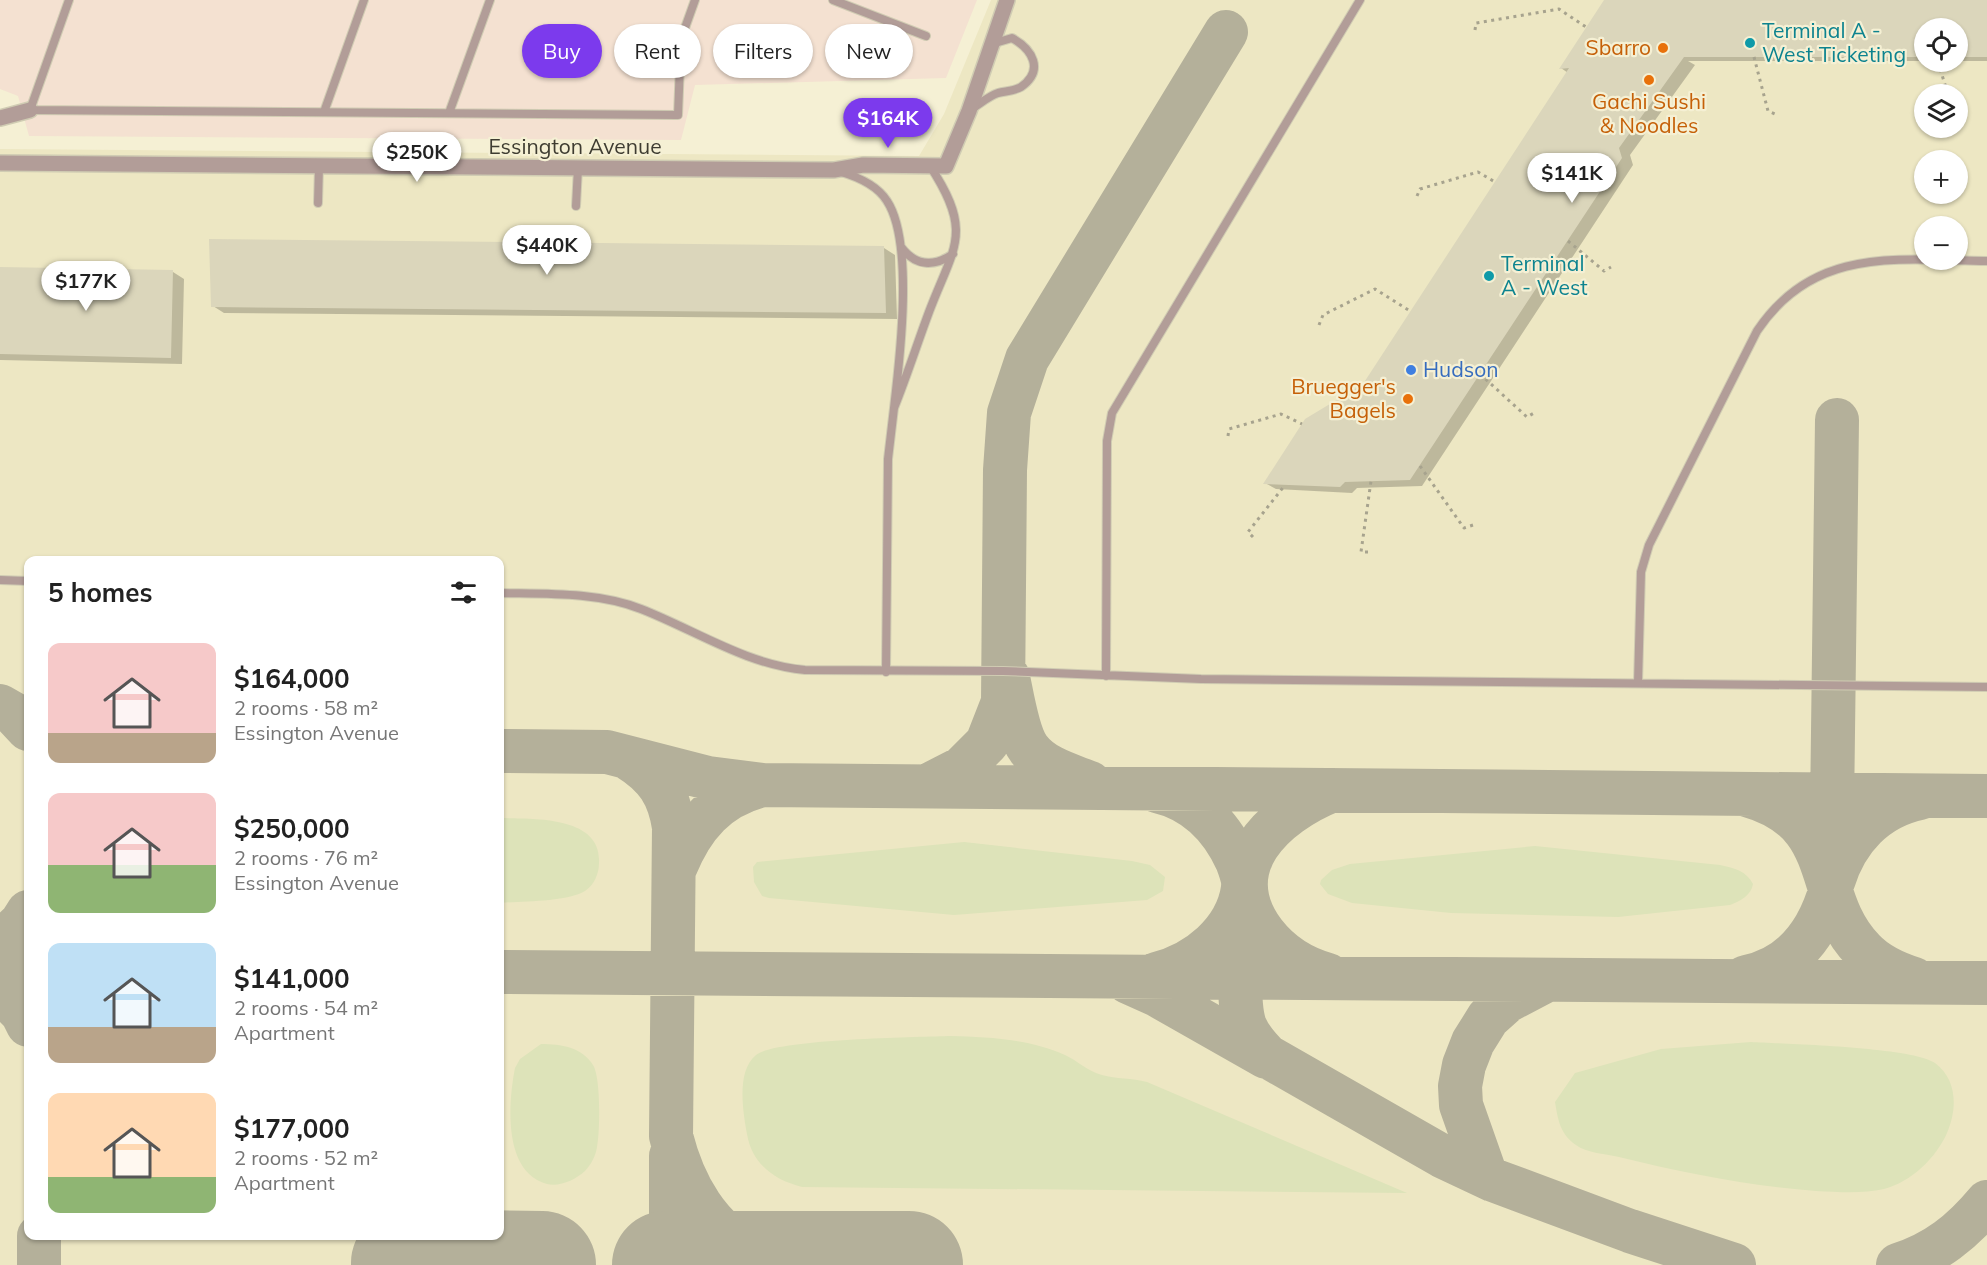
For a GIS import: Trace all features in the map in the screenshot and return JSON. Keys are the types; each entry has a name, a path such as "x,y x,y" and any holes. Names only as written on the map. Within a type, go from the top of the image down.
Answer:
{"street":[{"name":"Essington Avenue","path":"0,163 834,170 863,165 946,166 969,111 1007,0"},
{"path":"0,118 30,110"}],"lane":[{"path":"69,0 30,110 678,115 681,39 695,0"},
{"path":"324,112 364,0"},
{"path":"449,113 490,0"},
{"path":"833,0 927,36"},
{"path":"1106,676 1107,441 1112,413 1360,0"},
{"path":"969,111 997,93 1021,87 1030,78 1034,66 1032,53 1012,38 991,44"},
{"path":"318,203 319,166"},
{"path":"894,408 953,254 957,231 952,209 929,166"},
{"path":"576,206 578,168"},
{"path":"834,170 854,176 882,194 896,221 902,247 901,348 888,459 886,672"},
{"path":"902,247 913,260 927,263 940,262 953,254"},
{"path":"1638,683 1641,572 1649,545 1757,331 1771,312 1809,280 1854,263 1904,260 1987,261"},
{"path":"0,580 24,581"},
{"path":"504,593 557,594 615,602 640,609 754,659 788,669 886,672 1003,671 1106,676 1987,687"}],"path":[{"path":"1475,30 1476,23 1559,9 1586,27"},
{"path":"1754,57 1768,111 1777,116"},
{"path":"1417,196 1420,189 1478,172 1495,182"},
{"path":"1568,241 1604,272 1611,267"},
{"path":"1319,325 1323,315 1375,289 1410,311"},
{"path":"1480,374 1527,417 1534,413"},
{"path":"1228,436 1229,429 1281,414 1302,424"},
{"path":"1420,466 1464,528 1473,525"},
{"path":"1368,552 1361,552 1371,481"},
{"path":"1252,537 1248,532 1285,485"}],"shaded area":[{"path":"0,0 977,0 946,78 695,85 681,140 29,136 18,96 0,89"},
{"path":"991,0 1987,0 1987,1265 0,1265 0,149 919,156 944,114"}],"green space":[{"path":"504,818 563,823 589,836 597,847 599,867 588,889 577,895 504,903"},
{"path":"964,842 1150,865 1165,877 1163,891 1147,900 954,915 769,898 762,896 754,882 753,867 757,862"},
{"path":"1535,846 1720,865 1740,871 1753,884 1747,895 1730,905 1618,917 1451,913 1352,903 1328,894 1320,884 1321,880 1332,870 1350,864"},
{"path":"951,1036 995,1038 1038,1045 1065,1055 1097,1073 1147,1082 1407,1193 802,1187 782,1180 759,1162 747,1134 742,1092 746,1071 756,1055 790,1045 818,1042"},
{"path":"1751,1042 1876,1050 1901,1053 1935,1063 1943,1070 1952,1087 1953,1115 1947,1133 1922,1168 1904,1181 1876,1191 1842,1192 1791,1189 1742,1182 1591,1152 1571,1141 1561,1126 1555,1102 1575,1073 1661,1049"},
{"path":"541,1044 577,1050 588,1059 596,1072 599,1129 594,1157 581,1174 572,1180 557,1184 547,1184 533,1177 522,1166 512,1135 510,1117 515,1068 520,1059"}],"building":[{"name":"Terminal A - West","path":"1604,0 1987,0 1987,57 1968,57 1968,18 1914,18 1914,57 1684,57 1619,148 1622,158 1410,480 1345,482 1340,487 1263,484 1305,419 1363,384 1569,68 1559,69"},
{"path":"209,239 884,246 886,313 211,307"},
{"path":"0,267 173,270 171,358 0,354"}],"taxiway":[{"path":"927,786 962,768 987,743 1003,702 1005,470 1009,413 1027,359 1226,32"},
{"path":"1746,977 1777,965 1802,945 1819,919 1831,888 1837,420"},
{"path":"1008,677 1019,725 1029,749 1049,766 1090,783"},
{"path":"0,706 14,714 24,725"},
{"path":"504,751 607,752 708,778 763,785 1987,796"},
{"path":"628,758 647,772 660,787 669,805 674,827 671,1136 676,1154 700,1205 725,1233 757,1253 802,1264"},
{"path":"675,868 689,839 708,815 732,797 763,785"},
{"path":"1328,975 1309,969 1293,960 1271,941 1250,909 1246,887 1248,866 1258,846 1272,829 1290,813 1333,790"},
{"path":"1156,974 1186,963 1213,944 1233,919 1243,888 1242,874 1237,861 1231,848 1215,826 1206,816 1184,801 1157,791"},
{"path":"1747,795 1777,807 1798,823 1812,842 1822,863 1836,907 1847,929 1874,960 1914,979"},
{"path":"1833,882 1846,852 1865,827 1890,809 1920,798"},
{"path":"1243,886 1240,978 1242,1014 1249,1034 1267,1056 1442,1156 1493,1180 1630,1231 1734,1265"},
{"path":"0,943 24,918"},
{"path":"0,967 24,967"},
{"path":"504,972 1987,983"},
{"path":"1486,1176 1461,1105 1460,1086 1464,1065 1473,1042 1488,1018 1507,1001 1547,980"},
{"path":"1128,982 1157,995 1266,1057"},
{"path":"0,991 24,1017"},
{"path":"671,1156 671,1265"},
{"path":"1898,1265 1936,1248 1968,1223 1987,1202"},
{"path":"39,1240 39,1265"},
{"path":"454,1240 455,1265"},
{"path":"500,1240 556,1265"}],"runway":[{"path":"405,1263 542,1265"},
{"path":"666,1265 909,1265"}],"place":[{"name":"Terminal A - West Ticketing","path":"1750,43"},
{"name":"Sbarro","path":"1663,48"},
{"name":"Gachi Sushi & Noodles","path":"1649,80"},
{"name":"Terminal A - West","path":"1489,276"},
{"name":"Hudson","path":"1411,370"},
{"name":"Bruegger's Bagels","path":"1408,399"}]}
